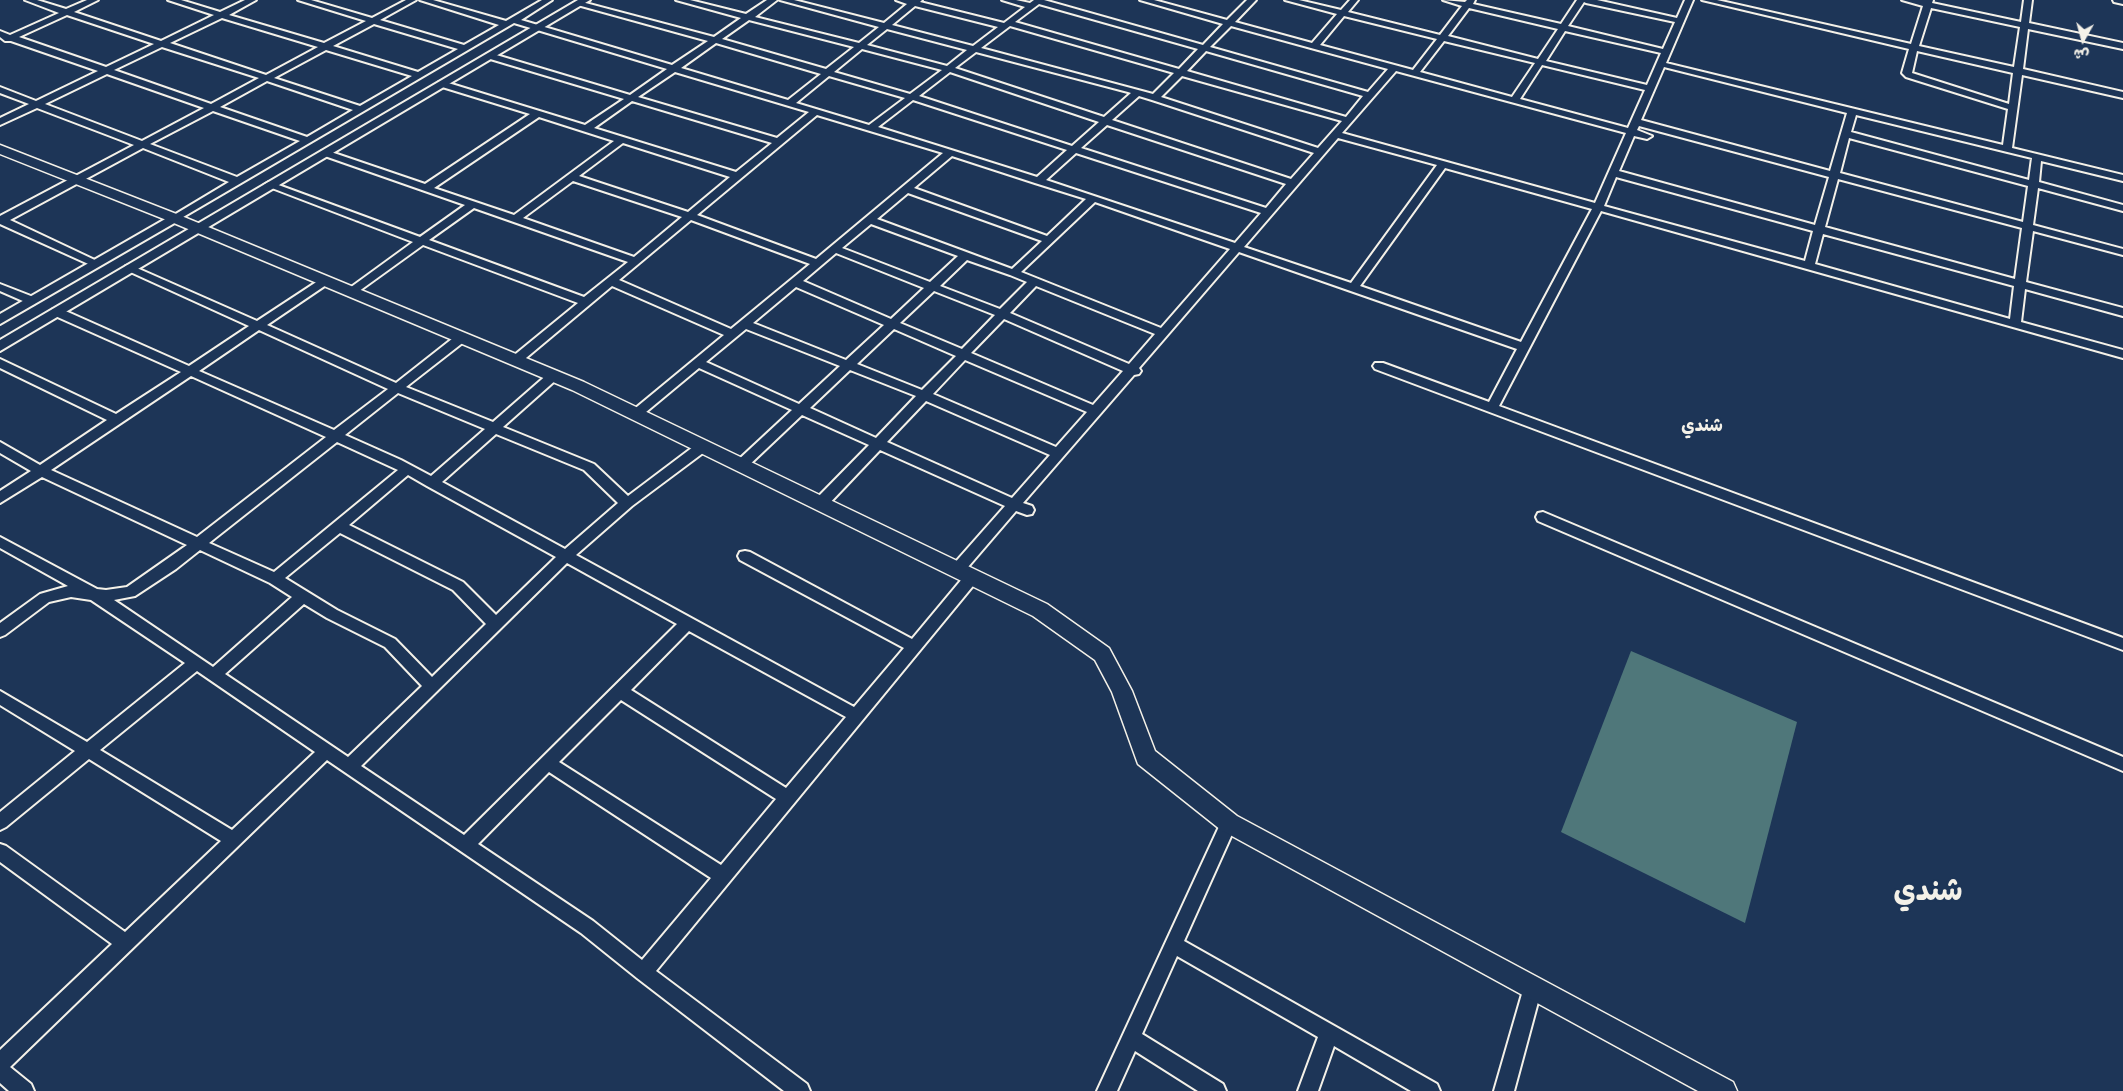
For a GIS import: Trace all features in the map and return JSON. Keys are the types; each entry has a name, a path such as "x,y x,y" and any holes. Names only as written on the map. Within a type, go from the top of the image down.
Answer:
{"main road":[{"path":"0,149 174,218 554,376 1040,610 1102,654 1122,691 1146,757 1229,823 1724,1091"}],"street":[{"path":"29,0 361,109"},
{"path":"0,42 94,0"},
{"path":"172,0 419,75"},
{"path":"0,122 252,0"},
{"path":"302,0 464,48"},
{"path":"1,220 412,0"},
{"path":"424,0 510,22 539,27 951,152 1093,198 1524,347"},
{"path":"0,320 548,0"},
{"path":"680,0 949,69 1292,183"},
{"path":"586,129 773,0"},
{"path":"784,0 975,48 1137,92 1320,152"},
{"path":"900,0 916,2 1007,24 1347,120"},
{"path":"1006,0 1036,2 1369,95"},
{"path":"1144,0 1647,136"},
{"path":"1155,98 1252,0"},
{"path":"1289,0 1650,89"},
{"path":"1314,46 1354,0"},
{"path":"1447,0 1469,2 1563,28 1666,52"},
{"path":"1515,100 1581,0"},
{"path":"1586,0 1680,21"},
{"path":"1492,408 1598,207 1690,0"},
{"path":"1706,0 2123,95"},
{"path":"1906,0 1928,2 2123,46"},
{"path":"2007,150 2028,0"},
{"path":"2117,0 2123,1"},
{"path":"0,346 582,2 912,97 1268,212"},
{"path":"790,103 916,2"},
{"path":"871,128 1036,2"},
{"path":"1415,73 1469,2"},
{"path":"1928,2 1914,48 1908,72 1909,75 2013,108"},
{"path":"0,34 307,140"},
{"path":"490,56 779,142"},
{"path":"1661,64 2123,178"},
{"path":"643,972 914,647 1013,504 1095,410 1133,370 1162,333 1394,67"},
{"path":"442,84 738,176"},
{"path":"0,90 238,181"},
{"path":"1039,180 1137,92"},
{"path":"516,360 816,111"},
{"path":"1809,266 1852,111"},
{"path":"427,188 537,114"},
{"path":"1636,122 2123,252"},
{"path":"1336,134 2123,354"},
{"path":"1846,134 2123,208"},
{"path":"516,219 621,140"},
{"path":"636,414 951,152"},
{"path":"325,153 636,261"},
{"path":"2015,324 2037,157"},
{"path":"1352,288 1443,164"},
{"path":"1613,173 2123,312"},
{"path":"571,177 690,216 818,262"},
{"path":"269,186 586,302"},
{"path":"906,189 1049,240"},
{"path":"1014,273 1093,198"},
{"path":"350,292 473,204"},
{"path":"1,220 96,264"},
{"path":"869,220 1014,273 1162,333"},
{"path":"835,249 1002,314 1133,370"},
{"path":"741,465 847,364 966,255"},
{"path":"130,268 397,388 588,466 627,503"},
{"path":"0,498 325,281"},
{"path":"611,281 733,334"},
{"path":"795,282 1095,410"},
{"path":"820,504 1033,282"},
{"path":"0,287 32,301"},
{"path":"57,312 407,469 857,716"},
{"path":"744,324 924,395 1058,453"},
{"path":"0,632 45,598 71,591 106,596 130,592 171,565 461,338"},
{"path":"0,363 117,420"},
{"path":"697,363 1027,510"},
{"path":"1379,366 2123,644"},
{"path":"432,483 554,376"},
{"path":"350,767 565,557 627,503 702,446"},
{"path":"0,448 41,471 275,579 332,614 390,643 432,687"},
{"path":"275,579 407,469"},
{"path":"1543,517 2123,764"},
{"path":"338,526 458,586 496,625"},
{"path":"0,542 94,594 587,927 793,1089"},
{"path":"745,556 914,647"},
{"path":"214,675 303,596"},
{"path":"465,845 687,624"},
{"path":"0,822 196,663"},
{"path":"620,691 788,798"},
{"path":"0,697 233,839"},
{"path":"0,1063 326,751"},
{"path":"548,762 723,876"},
{"path":"1107,1091 1229,823"},
{"path":"0,852 126,943"},
{"path":"1173,944 1430,1091"},
{"path":"1504,1091 1533,987"},
{"path":"1308,1091 1329,1033"},
{"path":"1131,1038 1216,1091"},
{"path":"0,1071 24,1091"}],"green space":[{"path":"1631,651 1797,722 1745,923 1561,832"}],"district":[{"name":"شندي","path":"1702,426"},
{"name":"شندي","path":"1928,892"}]}
